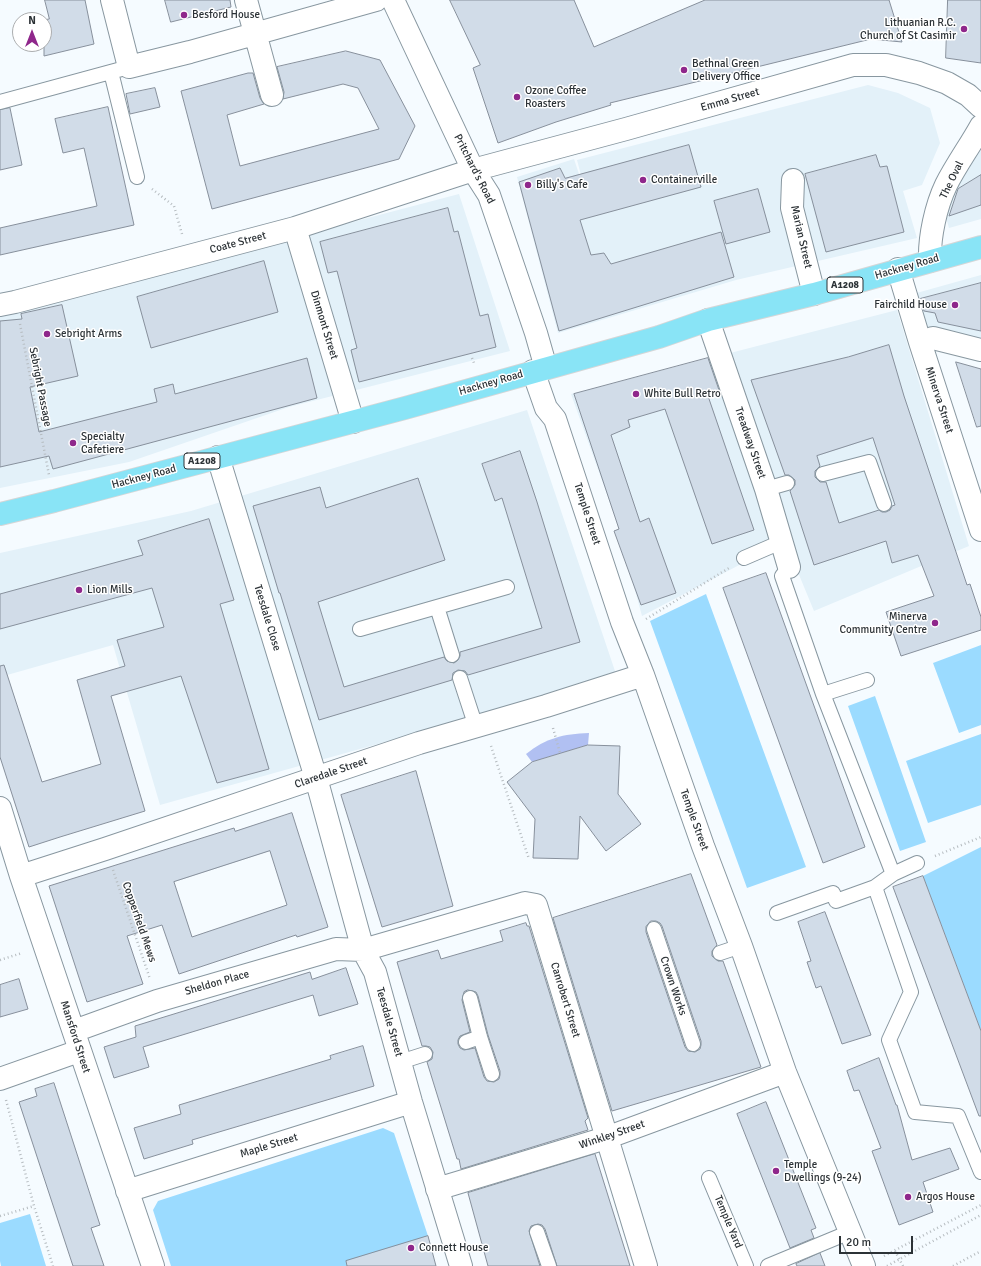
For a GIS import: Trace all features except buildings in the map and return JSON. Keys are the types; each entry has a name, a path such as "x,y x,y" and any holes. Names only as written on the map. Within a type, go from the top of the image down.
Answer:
{"main road":[{"name":"Hackney Road","path":"0,514 353,422 659,337 708,320 814,294 898,269 981,247"}],"street":[{"path":"112,0 120,70 376,0"},
{"path":"246,0 272,96"},
{"name":"Pritchard's Road","path":"393,0 473,170 489,195 536,333 540,370"},
{"name":"Emma Street","path":"473,170 854,65 886,65 919,73 946,83 968,96 981,107"},
{"name":"The Oval","path":"930,261 930,245 934,221 946,186 981,126"},
{"name":"Coate Street","path":"8,303 294,228 473,170"},
{"name":"Marian Street","path":"793,180 792,208 814,294"},
{"name":"Dinmont Street","path":"294,228 353,422"},
{"name":"Minerva Street","path":"898,269 981,530"},
{"name":"Treadway Street","path":"708,320 766,489 789,567"},
{"path":"920,342 933,338 981,350"},
{"name":"Temple Street","path":"540,370 546,408 555,420 626,632 643,675 703,846 741,946 785,1072 850,1232 871,1260"},
{"name":"Teesdale Close","path":"218,457 316,778"},
{"name":"Claredale Street","path":"21,876 419,744 643,675"},
{"name":"Teesdale Street","path":"316,778 363,950 375,972 411,1102 461,1266"},
{"name":"Mansford Street","path":"0,808 76,1041 153,1266"},
{"name":"Canrobert Street","path":"363,950 525,903 536,906 646,1266"},
{"name":"Sheldon Place","path":"0,1079 157,1001 336,949 363,950"},
{"name":"Winkley Street","path":"437,1189 606,1138 785,1072"},
{"name":"Maple Street","path":"127,1191 411,1102"}],"lane":[{"path":"0,102 120,70 137,177"},
{"path":"823,474 869,462 884,504"},
{"path":"766,489 787,483"},
{"path":"744,558 781,542"},
{"path":"789,567 782,576 823,694 892,874"},
{"path":"360,629 507,587"},
{"path":"437,607 452,655"},
{"path":"460,678 480,726"},
{"path":"823,694 867,680"},
{"path":"777,913 833,893 836,900 875,887 892,874 917,863"},
{"path":"875,887 911,992 889,1040 915,1112 958,1116 981,1172"},
{"name":"Crown Works","path":"654,929 693,1044"},
{"path":"720,953 741,946"},
{"path":"470,998 480,1037 492,1074"},
{"path":"466,1042 480,1037"},
{"path":"400,1062 425,1054"},
{"name":"Temple Yard","path":"709,1178 746,1266"},
{"path":"537,1232 549,1266"},
{"path":"768,1266 850,1232"}],"path":[{"path":"137,177 174,206 188,256"},
{"name":"Sebright Passage","path":"8,303 49,475"},
{"path":"472,358 474,363"},
{"path":"626,632 744,558"},
{"path":"480,726 529,859"},
{"path":"556,737 560,753"},
{"path":"917,863 981,837"},
{"name":"Copperfield Mews","path":"105,849 157,1001"},
{"path":"0,1079 34,1206 52,1266"},
{"path":"871,1260 885,1256 981,1205"},
{"path":"0,1216 34,1206"},
{"path":"887,1266 981,1214"},
{"path":"895,1250 903,1266"},
{"path":"953,1266 981,1251"}],"shaded area":[{"path":"868,85 898,93 930,108 940,143 922,185 903,191 917,238 736,280 558,333 517,177 574,159 587,198 577,160"},
{"path":"981,149 981,219 949,228 946,218 951,191"},
{"path":"459,194 510,351 289,407 129,462 0,488 0,307 147,276"},
{"path":"981,275 981,345 929,335 913,294"},
{"path":"897,310 969,546 814,611 785,541 642,616 615,517 571,394"},
{"path":"527,410 617,677 160,805 113,645 0,677 0,553 191,511"},
{"path":"706,594 806,867 747,888 650,621"},
{"path":"981,645 981,725 959,733 933,663"},
{"path":"875,696 926,842 900,851 848,706"},
{"path":"589,733 588,745 532,762 526,754 541,744 555,738 571,734"},
{"path":"981,734 981,805 928,823 906,761"},
{"path":"981,847 981,1031 923,876"},
{"path":"383,1128 394,1133 428,1236 353,1266 171,1266 153,1210 158,1201"},
{"path":"30,1214 46,1266 1,1266 0,1223"}],"place":[{"name":"Besford House","path":"184,15"},
{"name":"Lithuanian R.C. Church of St Casimir","path":"964,29"},
{"name":"Bethnal Green Delivery Office","path":"684,70"},
{"name":"Ozone Coffee Roasters","path":"517,97"},
{"name":"Containerville","path":"643,180"},
{"name":"Billy's Cafe","path":"528,185"},
{"name":"Fairchild House","path":"955,305"},
{"name":"Sebright Arms","path":"47,334"},
{"name":"White Bull Retro","path":"636,394"},
{"name":"Specialty Cafetiere","path":"73,443"},
{"name":"Lion Mills","path":"79,590"},
{"name":"Minerva Community Centre","path":"935,623"},
{"name":"Temple Dwellings (9-24)","path":"776,1171"},
{"name":"Argos House","path":"908,1197"},
{"name":"Connett House","path":"411,1248"}]}
